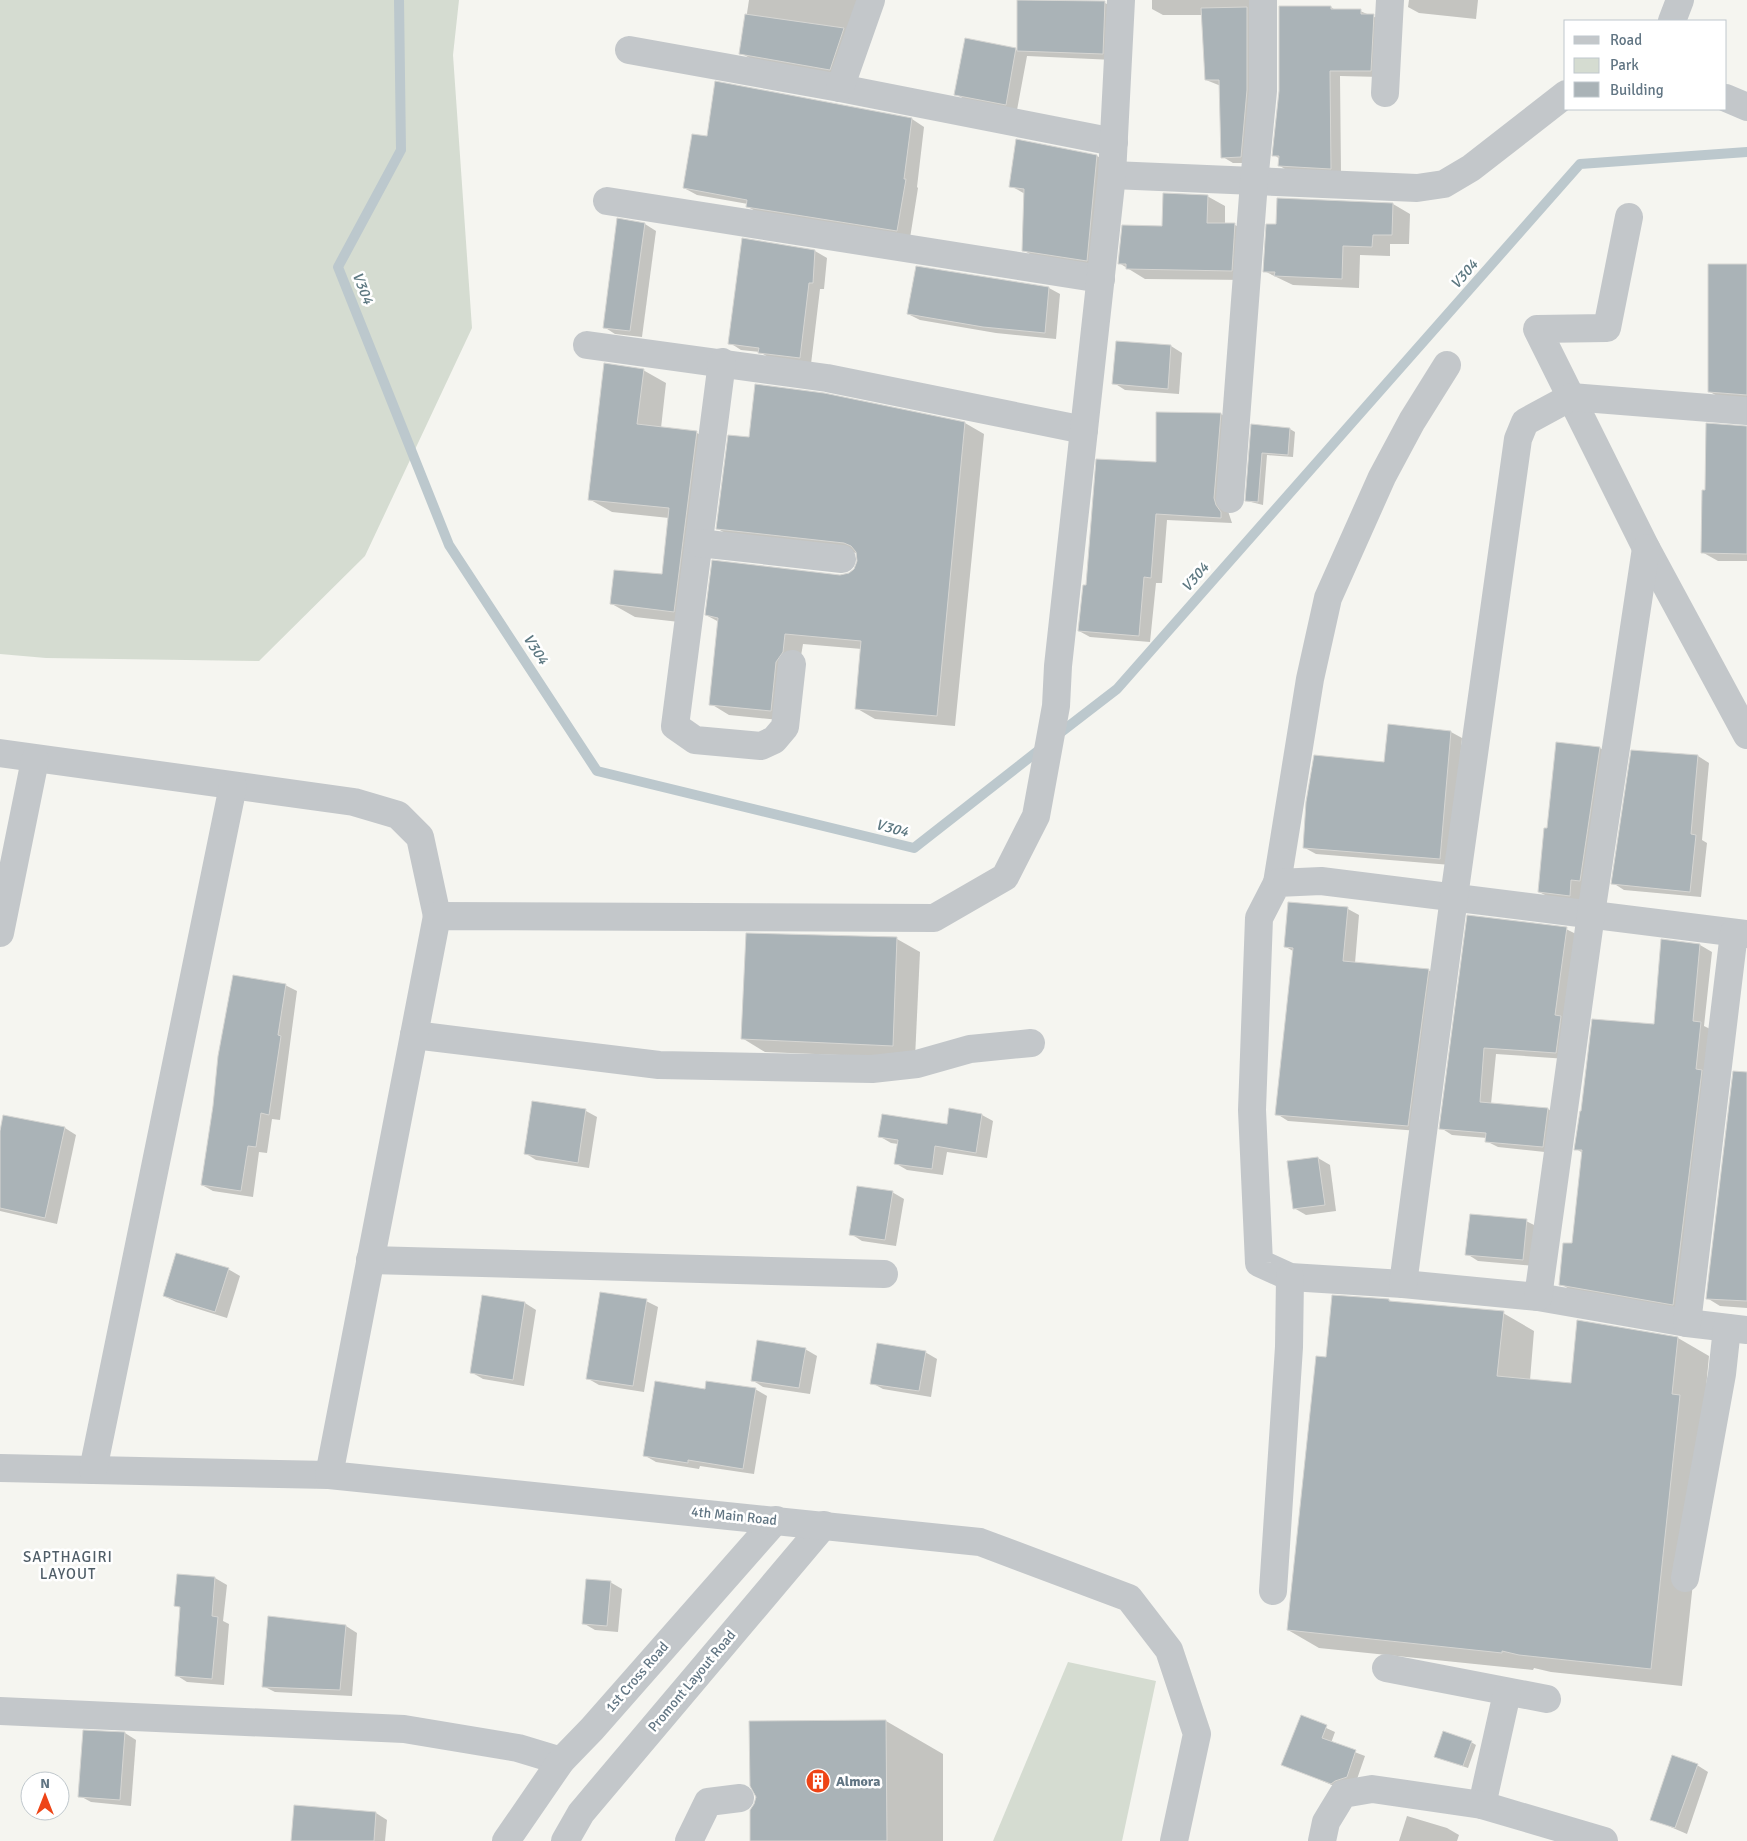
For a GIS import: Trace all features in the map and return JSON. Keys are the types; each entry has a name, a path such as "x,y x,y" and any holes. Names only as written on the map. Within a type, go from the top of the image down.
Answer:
{"street":[{"path":"840,88 871,0"},
{"path":"437,916 934,918 1005,877 1036,816 1056,706 1058,666 1112,174 1121,0"},
{"path":"1230,499 1254,182 1263,91 1263,0"},
{"path":"1385,93 1390,0"},
{"path":"1672,20 1680,0"},
{"path":"629,50 840,88 1114,142"},
{"path":"1112,174 1417,188 1444,184 1470,168 1564,96"},
{"path":"1727,98 1747,107"},
{"path":"607,201 1100,279"},
{"path":"1629,217 1607,328 1537,329 1646,548 1747,735"},
{"path":"587,345 722,362 827,378 1084,430"},
{"path":"722,362 675,726 695,740 761,746 774,740 785,728 792,664"},
{"path":"1447,365 1412,421 1382,477 1328,598 1310,678 1277,883 1259,918 1252,1110 1259,1263 1290,1277 1404,1284 1538,1297 1687,1323 1737,1329 1722,1374 1685,1578"},
{"path":"1404,1284 1454,897 1518,439 1525,422 1571,397 1747,411"},
{"path":"699,543 842,559"},
{"path":"1538,1297 1591,914 1646,548"},
{"path":"0,753 35,760 354,802 398,815 420,837 437,916 329,1475"},
{"path":"0,933 35,760"},
{"path":"93,1470 232,786"},
{"path":"1277,883 1321,881 1741,933 1687,1323"},
{"path":"414,1035 659,1065 872,1069 917,1064 970,1050 1031,1043"},
{"path":"370,1260 884,1274"},
{"path":"1273,1591 1289,1347 1290,1277"},
{"name":"4th Main Road","path":"0,1468 329,1475 980,1542 1129,1598 1169,1650 1197,1734 1174,1841"},
{"name":"1st Cross Road","path":"506,1841 561,1761 592,1729 776,1520"},
{"name":"Promont Layout Road","path":"565,1841 581,1813 824,1525"},
{"path":"1386,1668 1507,1693 1547,1699"},
{"path":"1482,1805 1507,1693"},
{"path":"0,1711 404,1729 518,1748 561,1761"},
{"path":"1322,1841 1326,1822 1343,1794 1372,1789 1482,1805 1604,1841"},
{"path":"688,1841 708,1802 740,1798"}],"green space":[{"path":"0,0 459,0 453,55 472,328 365,556 259,661 46,658 0,654"},
{"path":"1068,1662 1156,1681 1122,1841 993,1841"}],"building":[{"path":"1017,0 1105,1 1103,54 1017,51"},
{"path":"1279,6 1331,6 1331,9 1361,9 1361,14 1374,14 1371,71 1330,71 1331,169 1278,166 1279,156 1272,156 1279,91"},
{"path":"1247,7 1247,90 1241,157 1221,158 1219,80 1205,80 1201,8"},
{"path":"745,14 844,28 830,70 739,54"},
{"path":"965,38 1016,48 1006,105 954,95"},
{"path":"715,81 912,118 904,179 906,179 897,231 746,207 747,200 683,188 692,134 707,136"},
{"path":"1016,139 1097,155 1087,261 1022,251 1024,189 1009,187"},
{"path":"1163,193 1208,195 1207,223 1235,223 1232,271 1126,269 1126,264 1118,264 1122,225 1162,226"},
{"path":"1277,198 1393,203 1392,235 1373,235 1372,247 1343,246 1342,279 1274,276 1275,272 1263,272 1266,224 1276,224"},
{"path":"617,218 645,223 630,331 603,328"},
{"path":"742,238 815,250 813,283 809,283 800,358 758,353 759,348 728,344"},
{"path":"1708,264 1747,264 1747,395 1708,392"},
{"path":"916,266 1049,287 1045,333 983,327 907,314"},
{"path":"1116,341 1171,345 1168,389 1112,384"},
{"path":"604,363 644,369 637,424 697,431 674,612 610,604 614,570 662,574 669,508 588,500"},
{"path":"755,384 824,393 965,422 937,716 855,709 861,641 785,634 783,652 776,662 771,711 709,705 718,618 705,615 712,560 840,575 849,573 854,569 857,561 856,552 851,546 844,543 716,529 728,435 749,437"},
{"path":"1156,412 1221,413 1214,498 1221,512 1221,518 1156,514 1151,578 1144,577 1139,636 1078,631 1083,585 1086,585 1096,459 1156,462"},
{"path":"1706,423 1747,426 1747,554 1701,553 1702,490 1705,490"},
{"path":"1251,424 1290,428 1288,455 1262,453 1258,502 1245,501"},
{"path":"1388,724 1451,731 1440,859 1303,848 1306,802 1314,755 1384,762"},
{"path":"1556,742 1600,747 1580,881 1571,880 1570,896 1538,892 1544,828 1547,828"},
{"path":"1631,750 1698,755 1691,834 1696,835 1690,892 1611,884"},
{"path":"1288,902 1348,907 1343,961 1429,969 1408,1126 1275,1115 1293,948 1284,947"},
{"path":"1467,915 1567,927 1555,1015 1561,1016 1556,1053 1484,1048 1480,1102 1548,1108 1543,1147 1485,1142 1486,1133 1439,1129"},
{"path":"746,933 897,937 893,1046 741,1039"},
{"path":"1661,939 1700,944 1693,1021 1701,1022 1696,1069 1702,1070 1673,1305 1559,1285 1563,1243 1572,1243 1582,1150 1574,1150 1581,1111 1592,1019 1654,1024"},
{"path":"233,975 286,984 278,1035 281,1036 269,1115 261,1113 256,1147 248,1146 241,1191 201,1185 213,1106 218,1056"},
{"path":"1733,1071 1747,1072 1747,1301 1706,1299"},
{"path":"532,1101 586,1109 578,1163 524,1154"},
{"path":"949,1108 982,1114 976,1153 935,1146 932,1169 894,1164 898,1140 878,1137 882,1114 947,1124"},
{"path":"3,1115 65,1127 45,1218 0,1208 0,1131"},
{"path":"1318,1157 1325,1205 1293,1209 1287,1161"},
{"path":"857,1186 893,1191 885,1240 849,1235"},
{"path":"1470,1214 1527,1219 1523,1260 1465,1255"},
{"path":"176,1253 229,1268 215,1312 163,1296"},
{"path":"600,1292 647,1299 633,1386 586,1379"},
{"path":"482,1295 525,1302 513,1380 470,1373"},
{"path":"1332,1295 1504,1311 1497,1376 1571,1383 1577,1320 1678,1337 1672,1394 1680,1395 1651,1669 1519,1655 1502,1651 1502,1653 1287,1630 1316,1356 1326,1357"},
{"path":"757,1340 806,1348 799,1388 751,1381"},
{"path":"877,1343 926,1351 919,1391 870,1384"},
{"path":"655,1381 705,1389 706,1381 756,1388 743,1469 688,1460 688,1463 643,1456"},
{"path":"177,1574 215,1577 212,1616 218,1617 212,1679 175,1676 180,1607 174,1606"},
{"path":"586,1579 611,1581 607,1626 582,1624"},
{"path":"268,1616 346,1625 340,1690 262,1687"},
{"path":"1301,1715 1327,1725 1322,1738 1356,1750 1347,1777 1331,1784 1281,1765"},
{"name":"Almora","path":"886,1720 887,1841 750,1841 750,1810 756,1797 750,1786 749,1721"},
{"path":"83,1730 125,1732 120,1800 78,1797"},
{"path":"1443,1731 1472,1741 1463,1766 1434,1757"},
{"path":"1672,1755 1698,1764 1675,1828 1650,1820"},
{"path":"294,1805 376,1812 374,1841 291,1841"}],"waterway":[{"name":"V304","path":"399,0 401,150 338,267 449,545 597,771 914,848 1043,747"},
{"name":"V304","path":"1056,736 1117,689 1580,164 1747,152"}],"place":[{"name":"Almora","path":"818,1781"}],"district":[{"name":"SAPTHAGIRI LAYOUT","path":"68,1566"}]}
